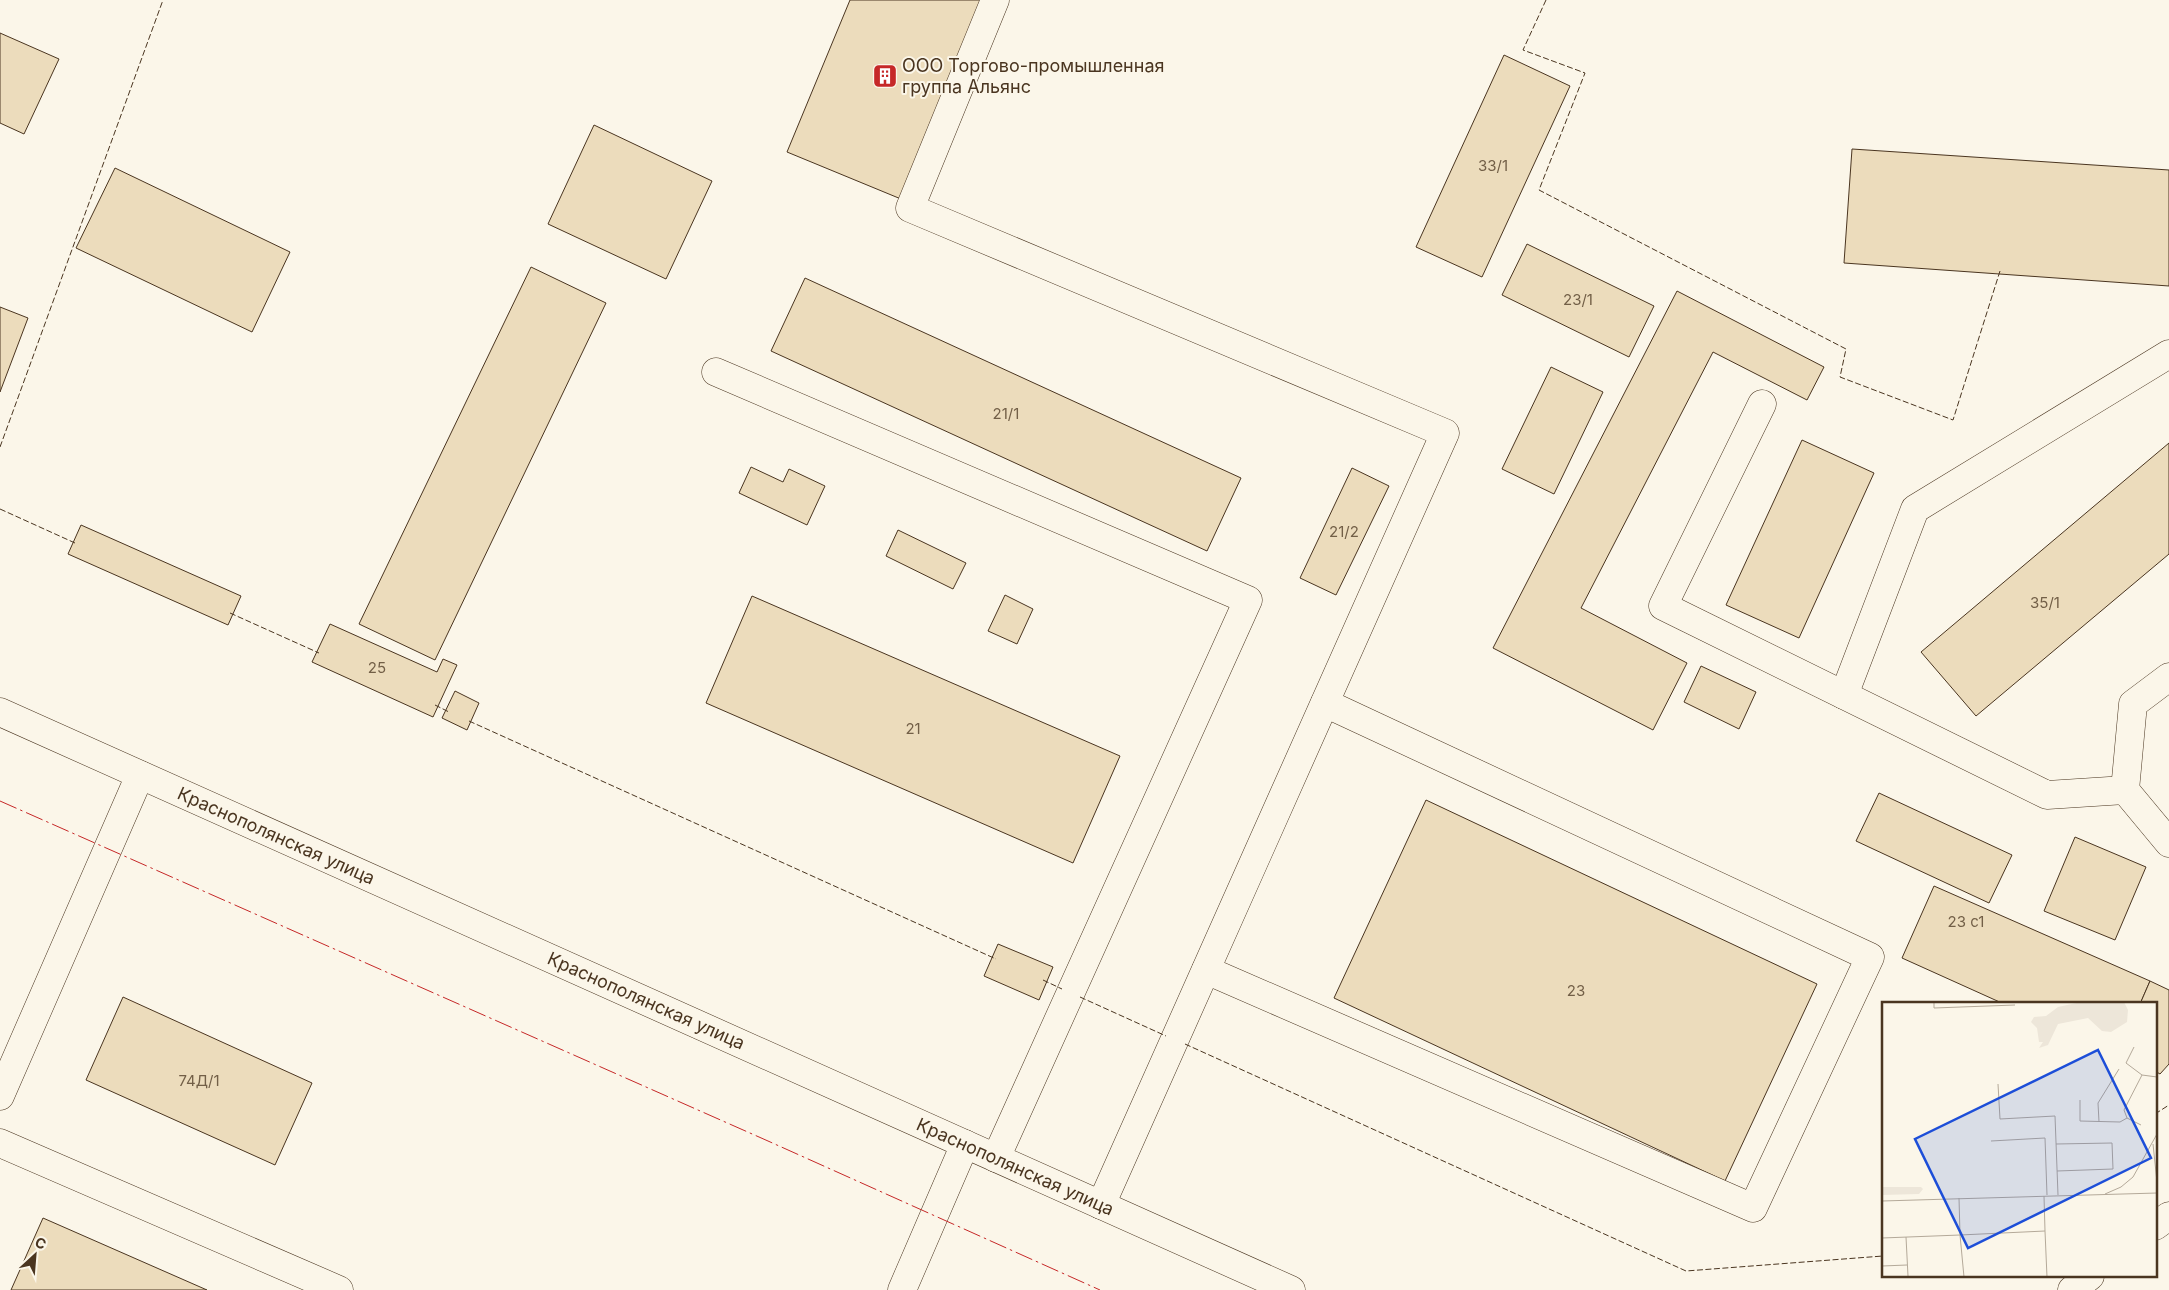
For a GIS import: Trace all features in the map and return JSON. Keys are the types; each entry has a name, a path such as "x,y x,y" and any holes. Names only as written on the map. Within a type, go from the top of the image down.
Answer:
{"main road":[{"path":"996,0 910,208 1445,433 1101,1205"},
{"path":"1844,695 1915,509 2169,354"},
{"path":"716,372 1248,600 996,1158"},
{"path":"1762,404 1663,606 2047,795 2125,790"},
{"path":"2169,677 2133,704 2125,790 2169,843"},
{"path":"1206,970 1753,1208 1870,958 1325,702"},
{"name":"Краснополянская улица","path":"0,712 1291,1290"},
{"path":"0,1096 140,775"},
{"path":"0,1144 339,1290"},
{"path":"902,1290 966,1144"},
{"path":"2156,1225 2169,1216"},
{"path":"2072,1290 2087,1278"}],"building":[{"name":"ООО Торгово-промышленная группа Альянс","path":"850,0 982,0 901,199 787,152"},
{"path":"0,33 59,59 24,134 0,123"},
{"path":"1504,55 1570,86 1482,277 1416,247"},
{"path":"594,125 712,181 666,279 548,224"},
{"path":"1852,149 2169,170 2169,286 1844,263"},
{"path":"115,168 290,252 252,332 76,248"},
{"path":"1527,244 1654,306 1629,357 1502,295"},
{"path":"531,267 606,303 435,660 359,624"},
{"path":"805,278 1241,478 1207,551 771,351"},
{"path":"1677,291 1824,367 1807,400 1713,352 1581,608 1687,663 1653,730 1493,648"},
{"path":"0,307 28,318 0,392"},
{"path":"1551,367 1603,392 1554,494 1502,469"},
{"path":"1802,440 1874,473 1799,638 1726,605"},
{"path":"2169,443 2169,554 1976,716 1921,652"},
{"path":"751,467 783,482 789,469 825,486 807,525 739,493"},
{"path":"1352,468 1389,486 1336,595 1300,578"},
{"path":"81,525 241,596 228,625 68,554"},
{"path":"898,530 966,563 953,589 886,556"},
{"path":"1005,595 1033,609 1017,644 988,631"},
{"path":"752,596 1120,756 1073,863 706,703"},
{"path":"330,624 437,672 443,659 457,665 433,717 312,662"},
{"path":"1701,666 1756,692 1739,729 1684,702"},
{"path":"455,691 479,703 467,730 442,718"},
{"path":"1879,793 2012,855 1989,903 1856,841"},
{"path":"1426,800 1817,984 1725,1181 1334,998"},
{"path":"2075,837 2146,867 2115,940 2044,911"},
{"path":"1934,886 2150,981 2141,1002 2000,1002 1902,958"},
{"path":"998,944 1053,967 1039,1000 984,976"},
{"path":"2150,981 2169,990 2169,1064 2160,1074 2156,1072 2156,1002 2141,1002"},
{"path":"123,997 312,1083 275,1165 86,1080"},
{"path":"43,1218 207,1290 11,1290"}],"fence":[{"path":"0,447 163,0"},
{"path":"1546,0 1523,50 1585,73 1539,190 1846,349 1840,377 1953,420 2000,271"},
{"path":"0,509 75,543"},
{"path":"230,613 319,653"},
{"path":"435,705 449,712"},
{"path":"469,721 996,959"},
{"path":"1043,980 1062,989"},
{"path":"1080,997 1166,1036"},
{"path":"1185,1044 1686,1271 1882,1256"},
{"path":"2156,1113 2169,1105"}],"power":[{"path":"0,801 1100,1290"}],"place":[{"name":"ООО Торгово-промышленная группа Альянс","path":"885,76"}]}
